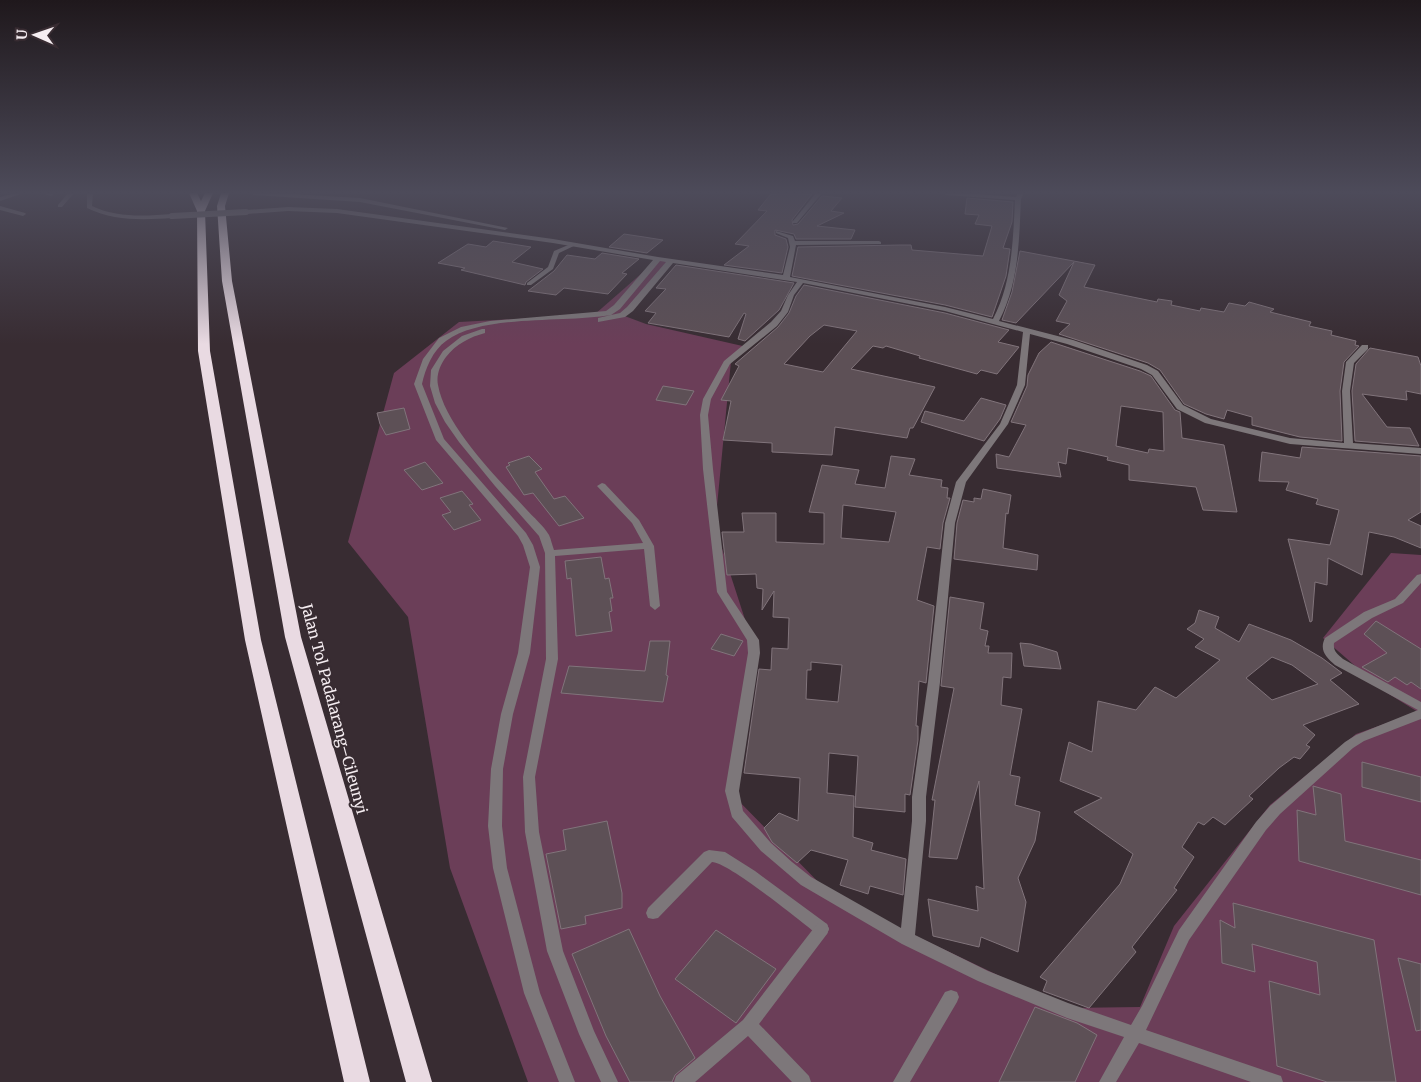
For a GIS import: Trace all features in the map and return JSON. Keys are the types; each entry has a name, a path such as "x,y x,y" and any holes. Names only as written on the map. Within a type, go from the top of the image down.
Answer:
{"highway":[{"path":"202,243 204,351 252,640 356,1082"},
{"name":"Jalan Tol Padalarang–Cileunyi","path":"224,243 227,281 293,637 419,1082"}],"street":[{"path":"571,243 658,260 786,278 945,309 1027,330 1144,366 1155,373 1180,407 1203,419 1290,441 1421,451"},
{"path":"786,278 793,243"},
{"path":"995,322 1000,313 1014,267 1016,243"},
{"path":"529,284 551,268 556,252 575,244"},
{"path":"567,1082 532,993 500,868 495,826 497,769 507,714 524,653 535,567 528,545 522,535 440,440 418,384 427,359 442,340 464,329 490,323 592,316 608,313 617,307 658,260"},
{"path":"610,1082 587,1034 555,951 532,832 529,777 552,659 550,553 544,535 458,436 435,392 434,383 438,359 458,341 474,333 500,328 590,322 614,317 630,309 671,261"},
{"path":"800,281 791,294 784,312 774,324 727,363 707,399 704,415 722,592 754,640 754,653 732,791 737,813 766,848 806,881 908,939 983,976 1068,1010 1275,1082"},
{"path":"617,307 630,309"},
{"path":"908,939 919,821 919,797 934,682 950,523 961,482 1004,424 1021,385 1027,330"},
{"path":"1349,446 1346,391 1350,362 1365,347"},
{"path":"602,486 636,522 649,546 655,606"},
{"path":"550,553 649,546"},
{"path":"1421,577 1399,601 1368,615 1328,641 1327,648 1330,654 1339,662 1421,707"},
{"path":"1107,1082 1148,1011 1184,935 1261,826 1275,810 1348,745 1360,738 1421,714"},
{"path":"653,913 709,856 720,856 750,875 822,929 750,1025 682,1082"},
{"path":"901,1082 951,997"},
{"path":"750,1025 803,1082"}],"shaded area":[{"path":"658,259 671,261 622,315 646,324 747,347 731,361 715,527 752,641 729,791 832,896 1067,1008 1140,1007 1174,926 1270,805 1356,734 1418,712 1384,691 1323,638 1391,553 1421,555 1421,1082 528,1082 450,868 408,617 348,542 394,373 459,322 594,315"}],"building":[{"path":"490,243 509,243 531,247 512,262 543,269 526,282 525,285 461,270 465,268 438,263 468,244 486,247"},
{"path":"613,243 659,243 647,253 609,247"},
{"path":"787,243 782,273 724,265 749,246 735,244"},
{"path":"987,243 1005,243 1003,248 1010,249 1006,276 992,317 945,305 792,276 798,247 911,245 912,250 983,256"},
{"path":"1020,251 1095,265 1084,287 1157,302 1158,299 1172,301 1171,305 1200,311 1201,308 1224,312 1229,303 1245,306 1249,302 1274,309 1270,312 1311,322 1309,326 1332,331 1331,335 1356,341 1355,345 1359,346 1344,362 1340,391 1342,441 1300,437 1252,425 1252,417 1227,410 1224,419 1206,414 1184,404 1160,370 1148,363 1059,334 1070,324 1056,321 1067,301 1059,295 1074,262 1016,323 1002,320 1012,292"},
{"path":"602,253 639,259 622,273 627,274 608,294 564,288 556,295 528,291 554,271 567,255 595,259"},
{"path":"676,265 794,283 779,310 745,341 738,339 746,314 744,313 729,337 648,323 656,313 645,311 666,289 656,288"},
{"path":"804,285 945,313 1009,330 998,342 1019,347 997,374 981,370 977,374 919,358 920,356 886,346 883,348 873,346 851,369 935,387 913,428 910,428 907,438 835,427 832,455 772,452 772,443 723,440 731,401 721,400 739,366 735,364 778,327 789,313 796,296","holes":["824,325 857,331 823,372 784,364 810,336"]},
{"path":"1051,342 1151,376 1175,410 1180,412 1182,438 1224,445 1237,512 1203,510 1196,487 1129,480 1129,465 1107,460 1108,457 1068,448 1066,464 1058,462 1061,477 997,468 996,454 1009,457 1026,425 1011,422 1027,386 1028,375 1039,353","holes":["1121,406 1163,412 1164,451 1149,449 1148,453 1116,446"]},
{"path":"1370,348 1418,357 1421,366 1421,394 1406,391 1407,400 1362,394 1387,427 1410,428 1419,446 1355,441 1352,391 1356,364"},
{"path":"663,386 694,391 686,405 656,400"},
{"path":"981,398 1006,405 1000,419 984,441 921,422 925,411 964,421"},
{"path":"404,408 410,429 386,435 377,413"},
{"path":"1302,447 1421,456 1421,512 1408,520 1421,526 1421,548 1394,537 1369,532 1362,575 1328,558 1327,585 1315,582 1312,621 1310,622 1288,539 1330,545 1339,510 1316,504 1318,499 1286,490 1289,482 1259,481 1262,452 1300,458"},
{"path":"529,456 542,469 535,472 554,499 565,496 584,518 559,526 533,493 524,495 506,467 510,465 508,463"},
{"path":"891,456 915,459 909,475 942,480 941,487 948,488 947,498 950,498 943,523 940,549 927,547 917,600 934,606 926,683 919,681 916,726 918,726 918,740 910,795 905,794 905,812 855,807 858,756 829,753 827,793 854,796 853,837 873,843 871,850 906,859 903,895 870,886 868,894 840,885 848,860 811,850 797,863 772,842 764,828 779,813 798,821 800,778 744,773 759,669 771,670 772,648 788,649 789,618 773,617 774,591 762,610 763,589 757,588 756,574 727,575 722,532 744,532 742,513 776,513 776,542 824,544 824,513 809,512 822,465 859,470 855,484 885,488","holes":["843,505 896,512 889,542 841,538","811,662 842,665 838,702 806,699 807,670 811,670"]},
{"path":"425,462 443,483 422,490 404,470"},
{"path":"983,489 1011,495 1008,514 1006,513 1003,548 1038,555 1037,570 954,559 957,523 963,500 974,502 974,498 981,499"},
{"path":"462,491 473,504 469,505 481,520 454,530 442,515 451,512 440,498"},
{"path":"601,557 605,579 609,578 613,598 610,598 612,611 609,612 612,631 576,636 571,578 567,579 565,561"},
{"path":"950,597 984,603 980,629 988,631 985,646 989,646 988,653 1012,653 1011,678 1003,677 1001,705 1022,709 1010,775 1020,777 1015,805 1040,812 1035,841 1018,878 1026,902 1018,952 981,937 979,947 933,936 928,899 978,911 976,886 984,889 979,781 957,859 929,857 935,800 932,800 954,688 941,686"},
{"path":"1199,610 1219,617 1215,628 1239,642 1249,624 1291,640 1322,658 1342,673 1330,680 1359,704 1303,725 1315,735 1306,745 1310,747 1300,759 1294,757 1279,768 1249,796 1253,799 1225,825 1213,817 1204,825 1198,822 1182,847 1194,857 1174,888 1177,890 1132,947 1136,952 1089,1008 1043,991 1047,981 1040,977 1120,884 1133,854 1074,812 1102,798 1060,781 1069,742 1092,752 1098,701 1136,710 1155,687 1176,698 1220,660 1195,647 1204,639 1187,629 1195,623","holes":["1272,657 1292,665 1318,684 1272,700 1246,678"]},
{"path":"1376,621 1421,649 1421,689 1411,682 1407,685 1395,677 1388,682 1362,667 1387,653 1364,634"},
{"path":"721,634 743,641 734,656 711,649"},
{"path":"650,641 670,641 666,675 668,676 663,702 561,693 569,666 645,671"},
{"path":"1020,643 1031,644 1057,652 1061,669 1024,666"},
{"path":"1362,762 1421,777 1421,802 1362,787"},
{"path":"1313,786 1341,794 1345,841 1421,860 1421,895 1299,861 1297,810 1316,815"},
{"path":"607,821 622,893 622,908 585,916 586,924 561,929 546,854 566,850 563,830"},
{"path":"1233,903 1374,940 1396,1082 1327,1082 1277,1066 1269,981 1320,995 1317,962 1252,944 1255,972 1222,963 1220,920 1235,928"},
{"path":"629,929 660,996 695,1058 675,1075 672,1082 630,1082 606,1036 572,954"},
{"path":"716,930 776,969 736,1023 675,979"},
{"path":"1398,958 1421,964 1421,1030 1416,1031"},
{"path":"1035,1007 1077,1023 1097,1035 1075,1082 999,1082"}]}
